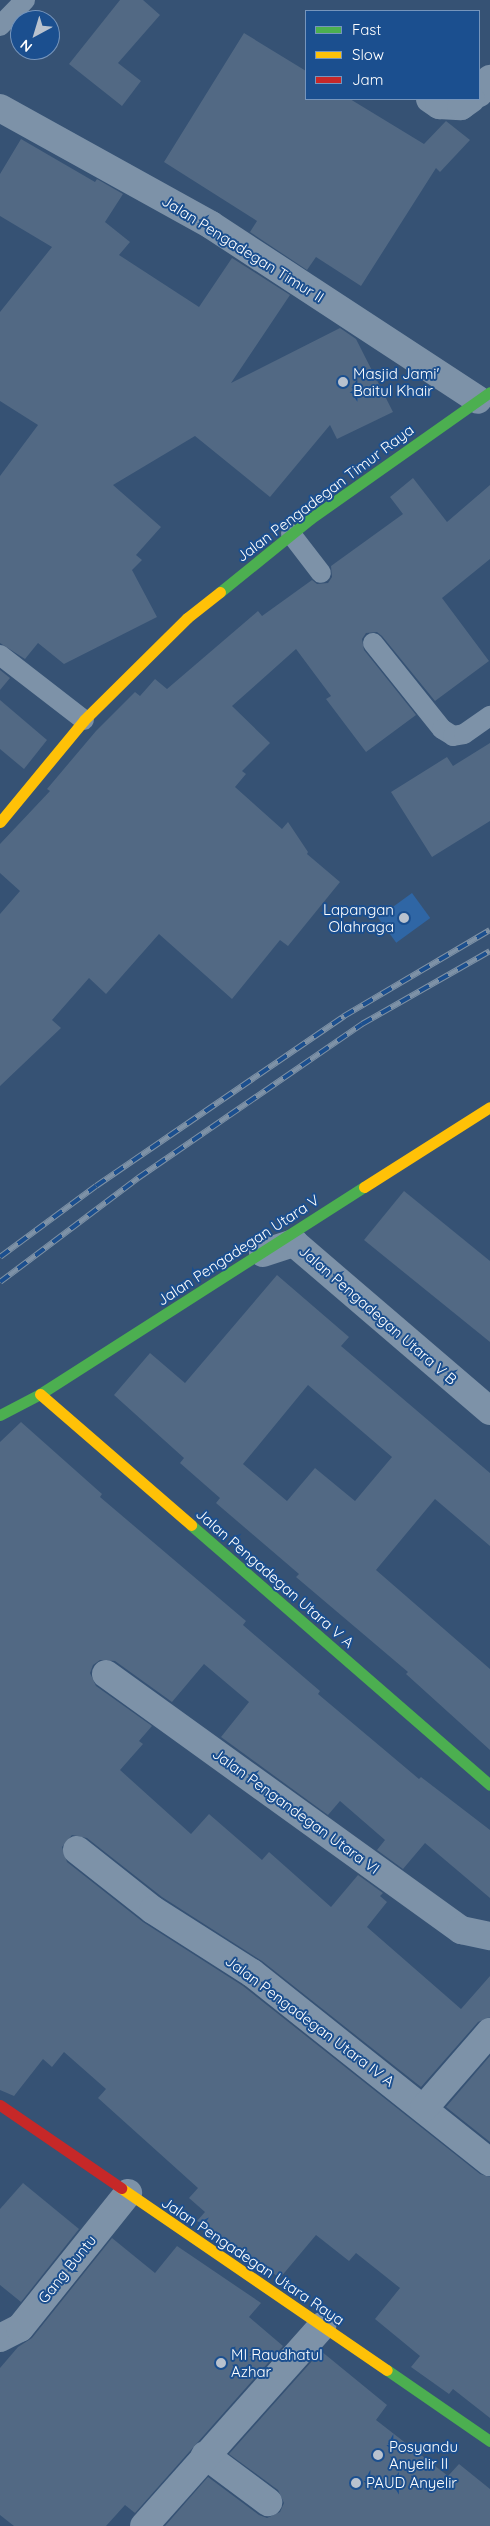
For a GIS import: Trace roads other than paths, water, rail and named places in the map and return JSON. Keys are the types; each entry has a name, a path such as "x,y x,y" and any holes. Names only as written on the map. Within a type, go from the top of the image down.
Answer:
{"street":[{"path":"480,92 490,79"},
{"path":"432,100 439,105 460,106 469,100"},
{"name":"Jalan Pengadegan Timur II","path":"0,108 211,225 484,396"},
{"name":"Jalan Pengadegan Timur Raya","path":"0,822 84,720 187,618 291,534 484,396"},
{"name":"Jalan Pengadegan Utara V","path":"0,1415 40,1394 490,1107"},
{"name":"Jalan Pengadegan Utara V B","path":"259,1254 294,1243 490,1411"},
{"name":"Jalan Pengadegan Utara V A","path":"40,1394 490,1785"},
{"name":"Jalan Pengandegan Utara VI","path":"106,1674 461,1930 490,1936"},
{"name":"Jalan Pengadegan Utara IV A","path":"77,1850 153,1910 252,1973 490,2162"},
{"path":"424,2108 490,2032"},
{"name":"Jalan Pengadegan Utara Raya","path":"0,2105 489,2438"},
{"name":"Gang Buntu","path":"0,2338 20,2328 128,2193"},
{"path":"144,2526 205,2455 322,2326"},
{"path":"205,2455 268,2502"}],"lane":[{"path":"0,26 26,0"},
{"path":"291,534 322,573"},
{"path":"373,643 442,730 453,736 464,734 490,716"},
{"path":"0,655 84,720"}],"railway":[{"path":"0,1257 96,1186 344,1016 490,930"},
{"path":"0,1282 138,1178 362,1024 490,951"}],"place":[{"name":"Masjid Jami' Baitul Khair","path":"343,382"},
{"name":"Lapangan Olahraga","path":"404,918"},
{"name":"MI Raudhatul Azhar","path":"221,2363"},
{"name":"Posyandu Anyelir II","path":"378,2455"},
{"name":"PAUD Anyelir","path":"356,2483"}]}
